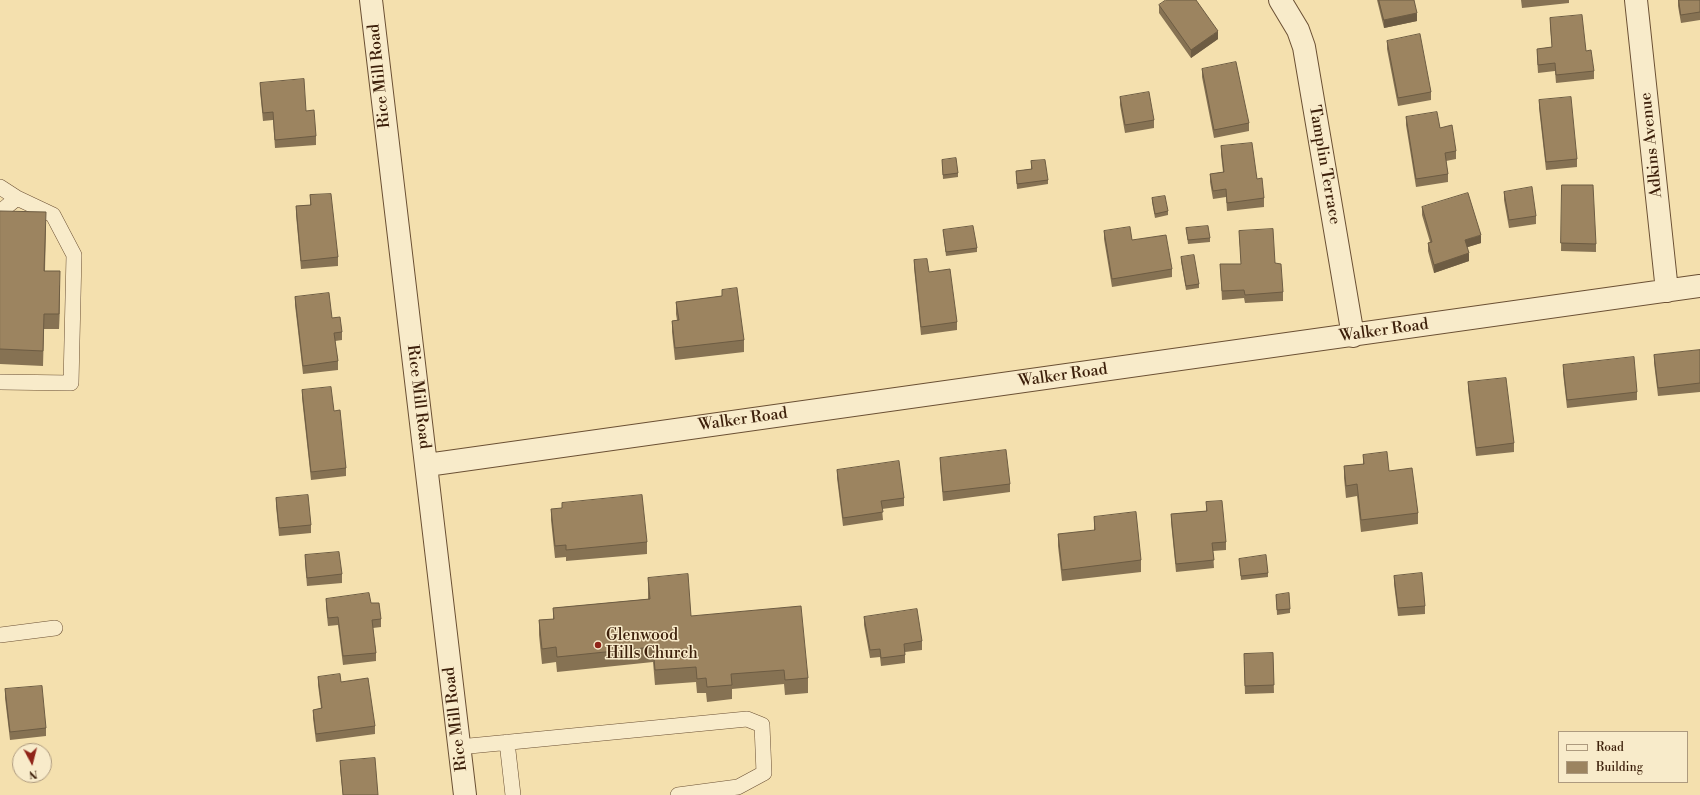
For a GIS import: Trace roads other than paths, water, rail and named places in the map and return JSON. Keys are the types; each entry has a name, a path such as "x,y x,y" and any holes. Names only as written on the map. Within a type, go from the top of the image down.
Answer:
{"street":[{"name":"Rice Mill Road","path":"371,0 465,795"},
{"name":"Tamplin Terrace","path":"1280,0 1298,30 1304,47 1353,336"},
{"name":"Adkins Avenue","path":"1636,0 1667,291"},
{"name":"Walker Road","path":"427,465 1700,286"}],"lane":[{"path":"0,187 17,198 53,215 74,255 71,383 0,382"},
{"path":"0,212 17,198"},
{"path":"0,635 55,628"},
{"path":"459,747 747,719 762,725 764,773 738,787 678,795"},
{"path":"507,742 513,795"}],"place":[{"name":"Glenwood Hills Church","path":"598,645"}]}
